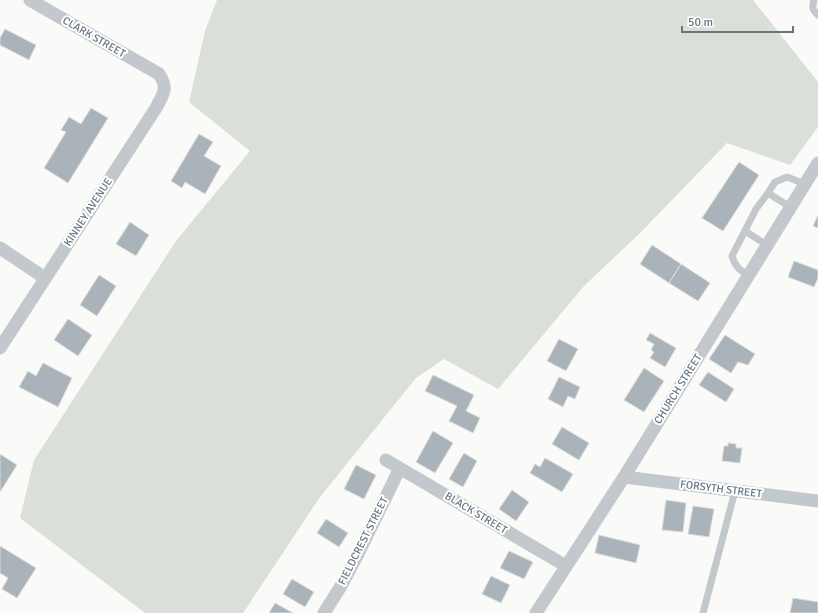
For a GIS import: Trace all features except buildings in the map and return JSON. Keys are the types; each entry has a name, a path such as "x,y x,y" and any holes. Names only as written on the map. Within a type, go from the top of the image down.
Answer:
{"street":[{"name":"CLARK STREET","path":"30,0 159,74"},
{"name":"KINNEY AVENUE","path":"0,348 156,108 164,92 164,82 159,74"},
{"name":"CHURCH STREET","path":"536,613 624,477 818,163"},
{"path":"0,248 45,278"},
{"name":"BLACK STREET","path":"386,460 566,566"},
{"name":"FIELDCREST STREET","path":"324,613 341,586 358,554 400,468"},
{"name":"FORSYTH STREET","path":"624,477 818,501"}],"lane":[{"path":"814,0 812,7 813,11 818,15"},
{"path":"748,275 734,264 732,256 756,209 776,182 787,178 805,184"},
{"path":"768,193 790,207"},
{"path":"745,231 767,245"},
{"path":"703,613 735,491"}],"shaded area":[{"path":"217,0 753,0 818,82 818,127 790,165 727,143 641,232 584,286 498,389 444,359 416,378 320,497 243,613 145,613 20,518 34,460 176,241 250,151 189,102 205,31"}]}
